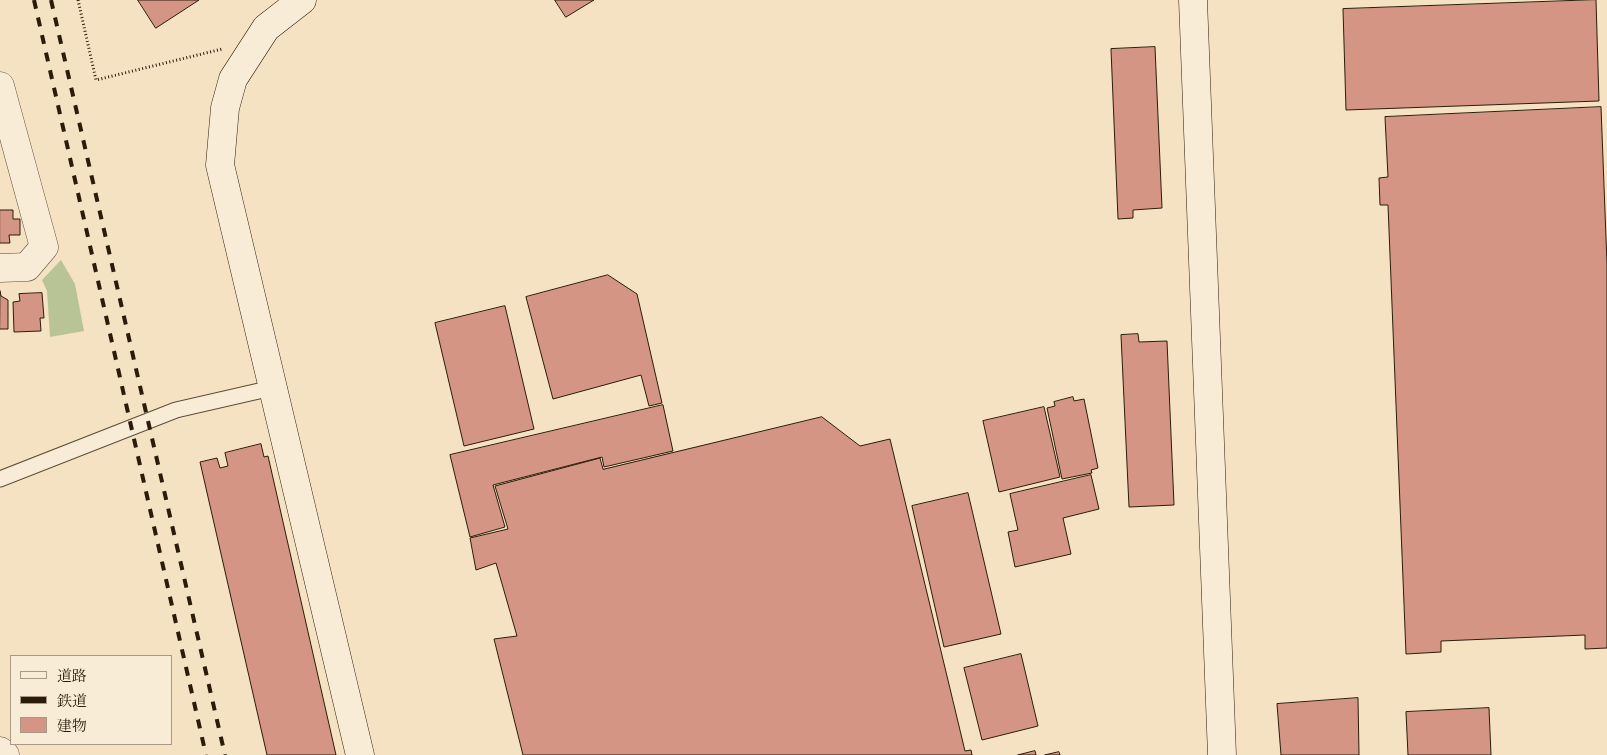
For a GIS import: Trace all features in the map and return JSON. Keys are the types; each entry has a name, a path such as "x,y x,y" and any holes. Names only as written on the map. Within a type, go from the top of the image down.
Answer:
{"street":[{"path":"302,0 266,28 233,79 225,108 220,165 360,755"},
{"path":"1193,0 1222,755"},
{"path":"0,86 44,247 27,267 0,268"},
{"path":"0,752 5,755"}],"lane":[{"path":"0,479 176,410 272,388"}],"path":[{"path":"78,0 96,80 259,40"}],"green space":[{"path":"61,260 75,284 84,331 50,337 47,291 42,280"}],"building":[{"path":"138,0 199,0 156,28"},
{"path":"555,0 594,0 566,17"},
{"path":"1596,0 1599,101 1346,110 1343,9"},
{"path":"1155,47 1162,208 1133,210 1133,218 1118,219 1111,49"},
{"path":"1601,107 1607,264 1607,648 1585,649 1585,635 1441,641 1441,652 1406,654 1388,205 1380,205 1379,178 1388,177 1385,117"},
{"path":"0,210 13,210 13,219 20,219 20,235 9,235 10,243 0,243"},
{"path":"608,275 637,294 662,403 649,406 641,375 553,399 526,297"},
{"path":"0,291 1,296 8,300 8,329 0,329"},
{"path":"42,293 44,318 40,318 41,331 14,332 13,302 20,301 19,294"},
{"path":"505,306 534,429 464,446 435,323"},
{"path":"1138,334 1139,342 1167,341 1174,505 1129,507 1121,335"},
{"path":"1073,397 1074,401 1084,399 1098,468 1091,470 1092,473 1062,479 1047,408 1055,406 1054,402"},
{"path":"663,405 673,451 604,467 602,457 493,485 505,527 470,537 450,455"},
{"path":"1044,407 1060,477 999,492 983,421"},
{"path":"822,417 860,446 890,439 965,751 971,750 972,755 523,755 494,639 517,636 496,563 476,570 470,538 508,529 495,486 600,458 603,469"},
{"path":"261,444 264,457 268,456 336,755 267,755 200,462 217,458 220,468 228,466 225,453"},
{"path":"1091,475 1099,509 1063,518 1071,554 1015,567 1008,532 1018,530 1010,494"},
{"path":"968,493 1001,634 944,647 912,506"},
{"path":"1021,654 1038,726 982,740 964,668"},
{"path":"1358,698 1359,755 1281,755 1277,704"},
{"path":"1489,708 1491,755 1408,755 1406,712"},
{"path":"1035,751 1036,755 1018,755"},
{"path":"1059,752 1060,755 1045,755"}],"railway":[{"path":"34,0 206,755"},
{"path":"51,0 225,755"}]}
